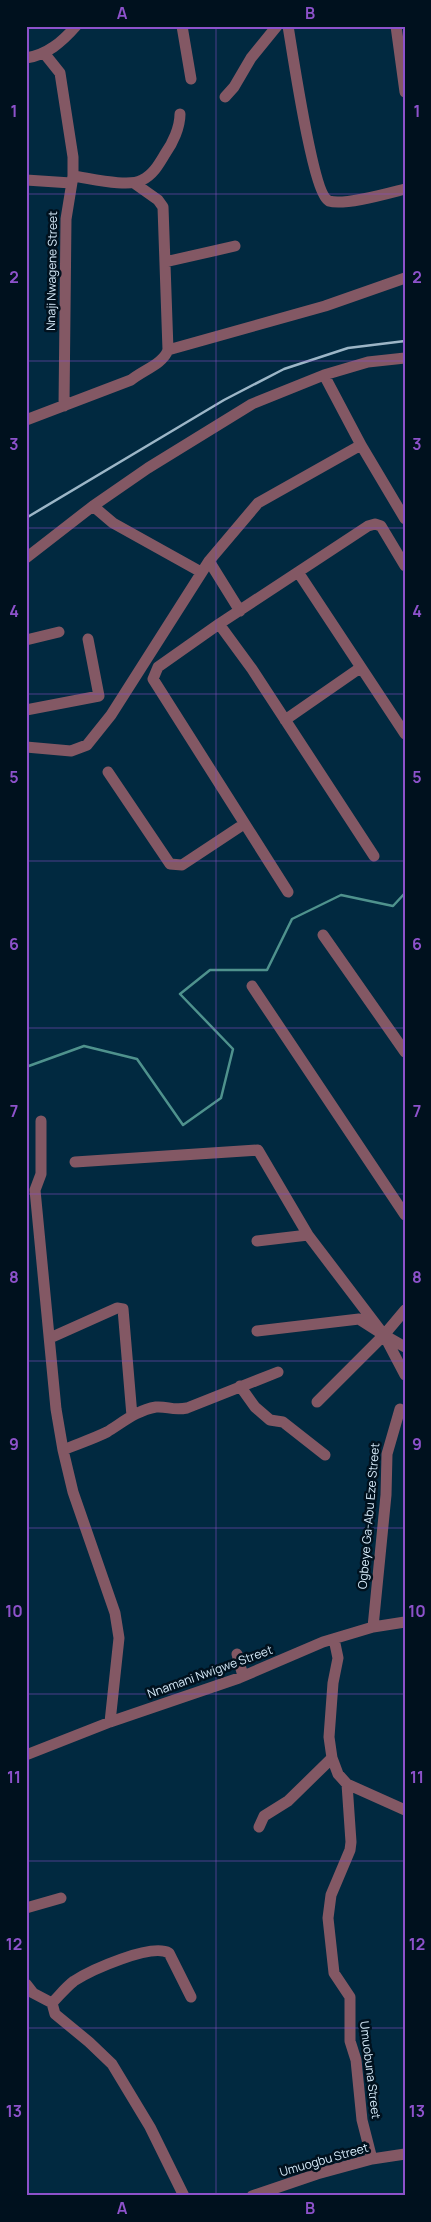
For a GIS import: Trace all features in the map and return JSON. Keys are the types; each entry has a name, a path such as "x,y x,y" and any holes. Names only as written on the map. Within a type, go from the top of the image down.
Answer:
{"street":[{"path":"26,58 44,54 59,43 76,26"},
{"path":"182,26 190,79"},
{"path":"225,97 234,87 251,58 277,26"},
{"path":"288,26 312,160 324,197 328,201 340,201 377,196 405,189"},
{"path":"396,26 405,92"},
{"name":"Nnaji Nwagene Street","path":"44,54 60,73 73,157 72,180 66,220 64,406"},
{"path":"26,180 134,183 144,180 153,172 170,147 180,121 180,114"},
{"path":"26,420 131,380 144,369 163,360 168,350 162,203 134,183"},
{"path":"165,262 235,246"},
{"path":"168,350 325,306 405,278"},
{"path":"26,558 93,506 148,468 252,404 324,375 368,362 405,358"},
{"path":"324,375 361,445 405,519"},
{"path":"26,747 71,751 87,745 111,714 208,561 258,503 361,445"},
{"path":"93,506 113,523 201,572"},
{"path":"288,892 153,679 158,667 219,624 368,526 375,524 381,526 405,566"},
{"path":"208,561 240,611"},
{"path":"298,572 405,734"},
{"path":"219,624 285,720 374,856"},
{"path":"26,640 59,632"},
{"path":"88,639 99,696 111,714"},
{"path":"285,720 360,668"},
{"path":"26,710 99,696"},
{"path":"108,772 170,864 182,865 244,824"},
{"path":"324,936 405,1052"},
{"path":"252,986 405,1215"},
{"path":"41,1121 41,1174 35,1190 56,1409 73,1492 115,1613 119,1630 110,1722"},
{"path":"75,1162 258,1150 308,1235 384,1335 405,1374"},
{"path":"257,1241 308,1235"},
{"path":"50,1338 117,1308 123,1309 132,1416"},
{"path":"317,1402 384,1335 405,1310"},
{"path":"257,1331 359,1319 405,1347"},
{"path":"63,1450 105,1432 132,1416 156,1407 175,1411 187,1408 278,1372"},
{"path":"240,1386 255,1407 270,1420 283,1422 325,1455"},
{"name":"Ogbeye Ga-Abu Eze Street","path":"373,1627 386,1495 387,1454 400,1409"},
{"name":"Nnamani Nwigwe Street","path":"26,1755 110,1722 243,1676 334,1639 373,1627 405,1622"},
{"name":"Umuobuna Street","path":"334,1639 338,1658 329,1719 332,1758 338,1774 348,1784 352,1823 350,1850 331,1895 328,1918 334,1974 350,1997 350,2041 356,2060 362,2120 372,2159"},
{"path":"237,1654 243,1676"},
{"path":"259,1827 264,1816 288,1801 332,1758"},
{"path":"348,1784 405,1810"},
{"path":"26,1908 62,1898"},
{"path":"52,2003 75,1981 108,1964 158,1950 169,1953 191,1997"},
{"path":"26,1984 33,1993 52,2003 55,2014 90,2042 112,2064 150,2127 174,2172 184,2196"},
{"path":"402,2155 405,2143"},
{"name":"Umuogbu Street","path":"252,2196 317,2174 372,2159 402,2155"}],"waterway":[{"path":"26,1067 84,1046 137,1059 183,1125 221,1098 233,1049 180,994 210,970 267,970 292,919 341,895 393,906 405,893"}],"railway":[{"path":"26,518 224,400 284,369 348,348 405,341"}]}
